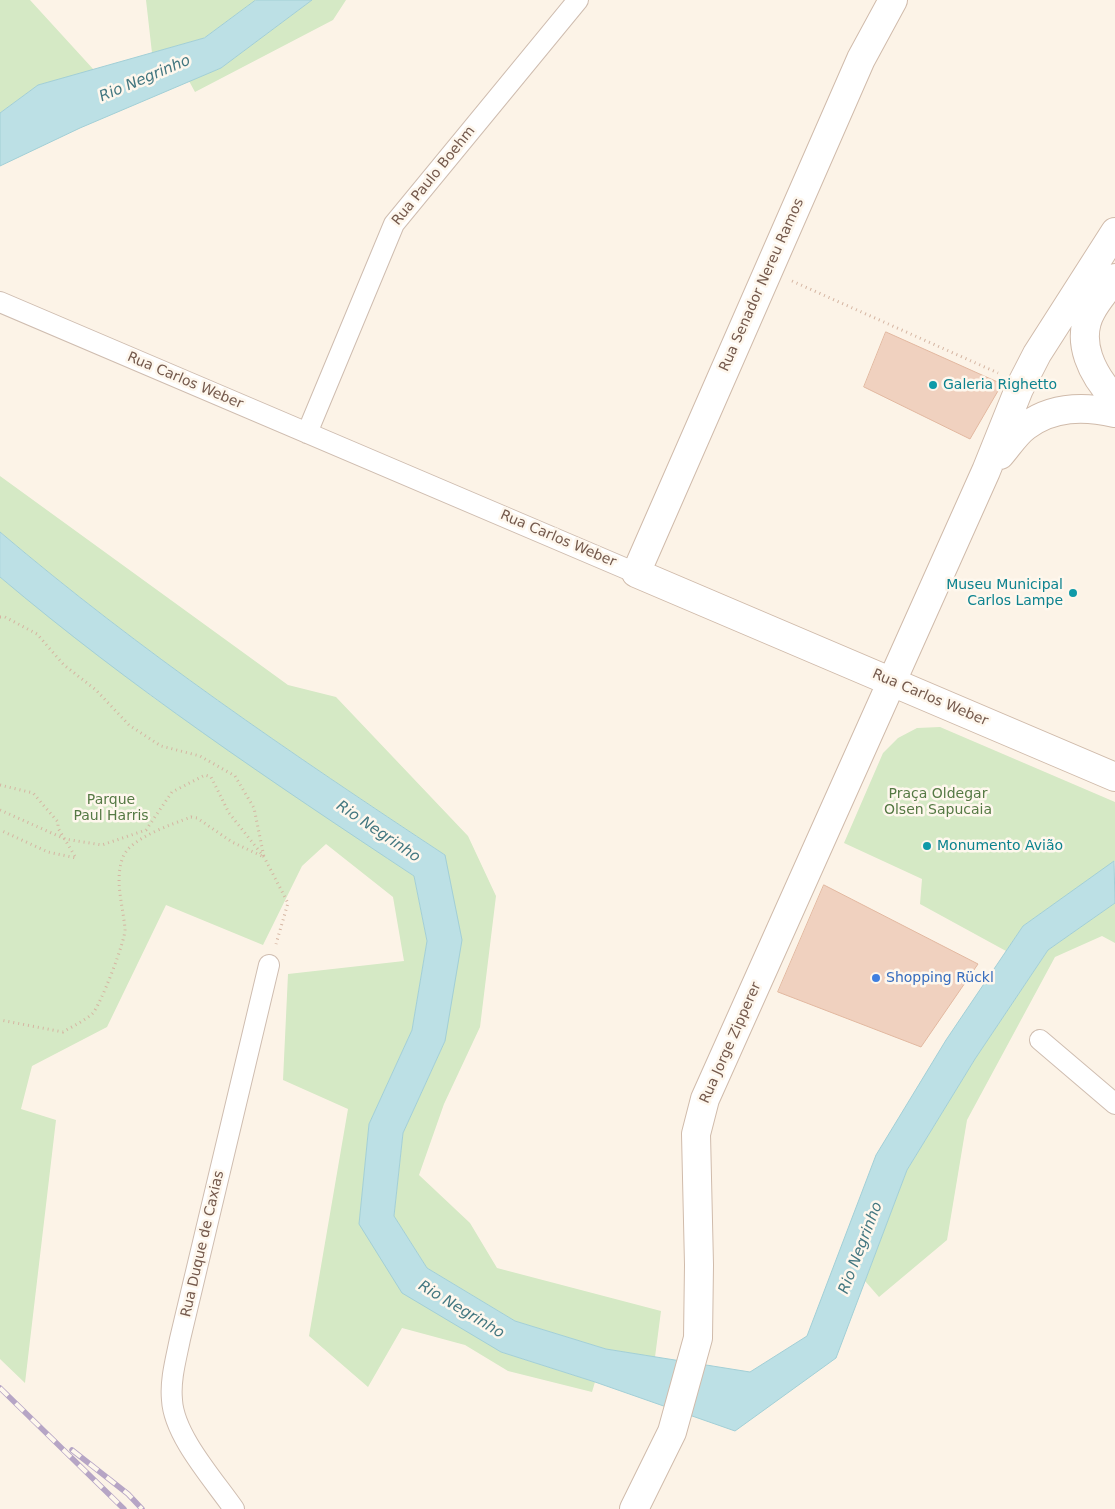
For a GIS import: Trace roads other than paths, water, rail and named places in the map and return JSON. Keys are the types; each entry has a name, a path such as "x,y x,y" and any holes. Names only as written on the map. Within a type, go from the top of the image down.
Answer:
{"main road":[{"name":"Rua Senador Nereu Ramos","path":"636,573 861,59 893,0"},
{"name":"Rua Jorge Zipperer","path":"634,1509 672,1432 698,1338 699,1265 696,1134 705,1099 986,471 1022,383 1037,354 1115,232"},
{"path":"1115,278 1091,311 1085,329 1085,349 1092,369 1115,399"},
{"path":"986,471 1026,426 1058,410 1091,407 1115,413"},
{"name":"Rua Carlos Weber","path":"636,573 1115,777"}],"street":[{"name":"Rua Paulo Boehm","path":"308,433 394,224 578,0"},
{"name":"Rua Carlos Weber","path":"0,302 636,573"},
{"name":"Rua Duque de Caxias","path":"234,1509 188,1442 176,1420 172,1400 180,1340 269,965"},
{"path":"1040,1040 1115,1104"}],"water":[{"name":"Rio Negrinho","path":"256,0 312,0 221,68 80,128 0,166 0,113 38,85 204,38"},
{"name":"Rio Negrinho","path":"0,532 53,576 162,660 274,740 445,855 462,940 445,1041 403,1133 394,1216 427,1268 515,1321 606,1349 750,1372 807,1336 876,1155 946,1040 1023,926 1114,861 1115,903 1048,950 975,1059 907,1170 836,1358 735,1431 595,1382 501,1352 402,1293 359,1224 369,1124 412,1030 427,941 414,876 202,733 49,618 0,577"}],"railway":[{"path":"0,1388 124,1509"},
{"path":"72,1450 128,1494 142,1509"}],"place":[{"name":"Galeria Righetto","path":"933,385"},
{"name":"Museu Municipal Carlos Lampe","path":"1073,593"},
{"name":"Monumento Avião","path":"927,846"},
{"name":"Shopping Rückl","path":"876,978"}],"park label":[{"name":"Praça Oldegar Olsen Sapucaia","path":"938,802"},
{"name":"Parque Paul Harris","path":"111,808"}]}
